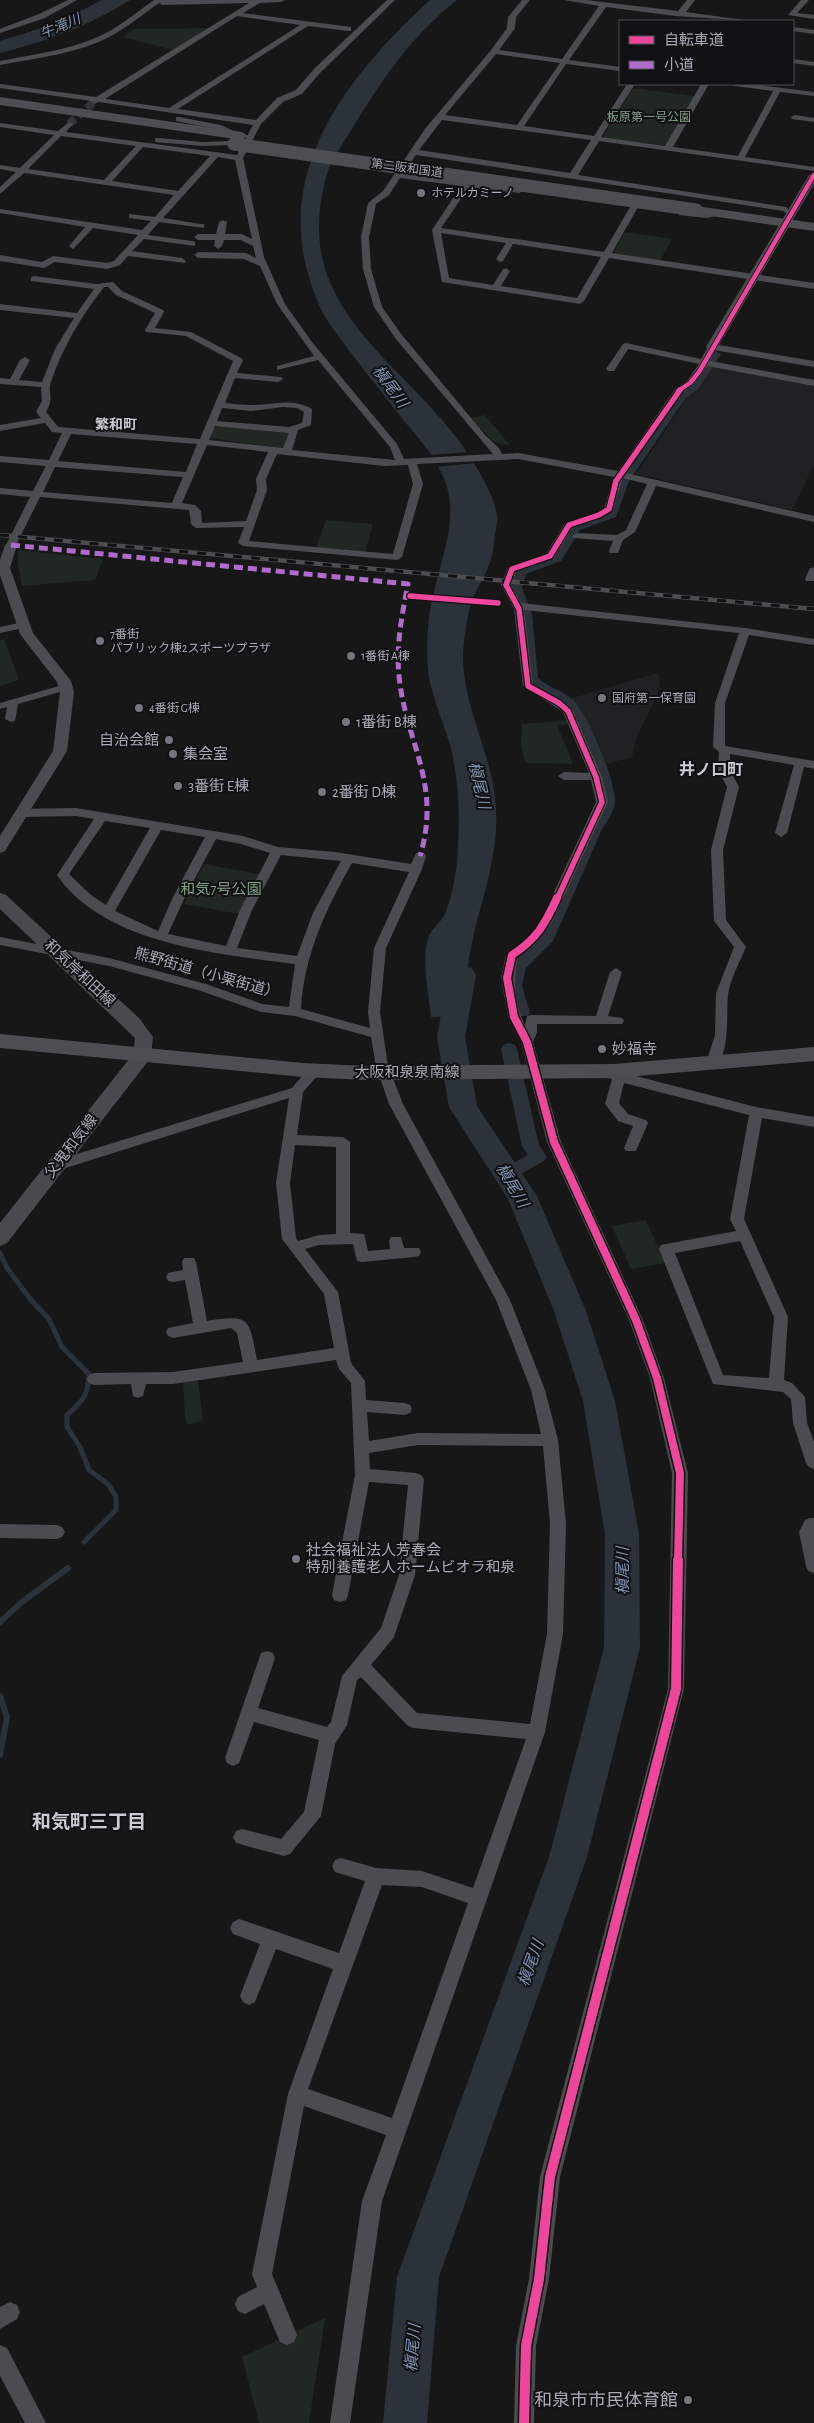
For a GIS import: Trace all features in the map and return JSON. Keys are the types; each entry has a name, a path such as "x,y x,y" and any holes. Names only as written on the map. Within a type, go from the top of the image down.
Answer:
{"highway":[{"name":"第二阪和国道","path":"0,101 236,139 787,219 814,227"},
{"name":"第二阪和国道","path":"0,109 236,139"},
{"name":"第二阪和国道","path":"699,206 723,214 787,219 814,218"}],"main road":[{"name":"和気岸和田線","path":"0,899 132,1023 144,1038 142,1055"},
{"name":"大阪和泉泉南線","path":"0,1041 314,1071 389,1073 597,1071 814,1054"},
{"name":"父鬼和気線","path":"0,1238 142,1055"}],"street":[{"path":"0,32 42,16 73,0"},
{"path":"95,101 258,0"},
{"path":"0,64 62,57 107,42 131,29 150,6 161,2 281,0"},
{"path":"391,0 317,71 299,92 280,100 258,123 239,158 256,244 262,264 281,304 319,356 394,446 401,463"},
{"path":"496,456 496,450 483,438 399,337 378,307 372,292 367,269 365,237 372,203 386,193 428,131 494,52 511,28 512,17 526,0"},
{"path":"568,0 604,5 616,3 738,20"},
{"path":"671,20 674,14 679,13 689,0"},
{"path":"805,0 792,15 814,17"},
{"path":"519,128 604,5"},
{"path":"235,14 348,29"},
{"path":"317,71 317,61 348,29 359,20 372,18"},
{"path":"171,110 306,24"},
{"path":"794,29 814,32"},
{"path":"494,52 619,69"},
{"path":"794,61 814,64"},
{"path":"572,177 630,85"},
{"path":"668,148 704,85"},
{"path":"742,85 814,94"},
{"path":"0,86 258,123"},
{"path":"740,158 778,90"},
{"path":"0,94 95,101 218,127 236,139"},
{"path":"440,117 814,169"},
{"path":"795,117 814,120"},
{"path":"0,118 61,132 140,146 239,158"},
{"path":"0,192 69,124"},
{"path":"0,125 202,144 236,139"},
{"path":"106,183 140,146"},
{"path":"415,152 786,208 787,219"},
{"path":"0,258 44,265 53,259 107,266 117,263 215,156"},
{"path":"0,167 181,194"},
{"path":"399,175 706,216 723,214"},
{"path":"524,2423 526,2346 539,2279 550,2177 676,1689 680,1473 657,1378 636,1320 609,1257 554,1142 530,1072 527,1042 514,1016 506,978 512,955 530,943 545,924 602,802 596,777 568,711 563,705 528,686 522,607 506,585 512,568 550,556 569,526 574,522 599,515 608,509 616,481 678,391 688,386 708,363 712,347 814,175"},
{"path":"466,185 436,230 445,280 580,301 634,207"},
{"path":"0,211 91,225 192,244"},
{"path":"132,216 201,226"},
{"path":"216,255 223,222"},
{"path":"73,246 91,225"},
{"path":"436,230 511,240 564,252 607,255 814,286"},
{"path":"198,237 242,238 256,244"},
{"path":"500,259 511,240"},
{"path":"126,253 182,261"},
{"path":"198,255 246,256 262,264"},
{"path":"495,288 506,272"},
{"path":"34,279 100,287"},
{"path":"176,506 190,475 202,442 210,423 238,360 188,334 149,330 160,312 105,283 100,287 80,316 60,349 45,385 47,401 41,412 53,429 202,442 384,464 496,456 530,457 621,475 814,519"},
{"path":"0,307 80,316"},
{"path":"605,360 613,366 626,346 648,354 809,380"},
{"path":"712,347 814,364"},
{"path":"280,368 319,356"},
{"path":"13,383 25,360"},
{"path":"231,375 267,381 278,379"},
{"path":"0,381 45,385"},
{"path":"210,423 293,429 306,426 309,411 300,405 284,404 251,408 219,405"},
{"path":"0,428 47,420"},
{"path":"286,453 294,432 293,429"},
{"path":"0,848 60,751 66,687 32,642 4,568 6,550 68,431"},
{"path":"273,452 261,479 262,490 248,524 243,543 397,557 418,484 412,463"},
{"path":"0,459 190,475"},
{"path":"577,536 619,538 630,532 653,482"},
{"path":"0,491 192,507 196,511 196,524 200,526 248,524"},
{"path":"614,551 619,538"},
{"path":"522,607 746,631 814,642"},
{"path":"0,630 24,625"},
{"path":"746,631 720,702 719,746 725,751 733,750 814,766"},
{"path":"0,706 66,687"},
{"path":"11,719 13,702"},
{"path":"712,1063 721,1035 722,993 740,947 720,921 717,850 733,787 724,770 725,751"},
{"path":"768,822 782,829 800,762"},
{"path":"564,776 596,777"},
{"path":"778,790 792,792"},
{"path":"21,813 76,812 243,840 277,851 416,869"},
{"path":"102,816 63,875 78,894 107,914 133,928 161,936 230,950 302,961"},
{"path":"107,914 157,826"},
{"path":"161,936 179,897 212,836"},
{"path":"230,950 246,910 277,851"},
{"path":"340,2423 372,2201 537,1732 555,1634 558,1524 550,1440 538,1390 503,1300 396,1104 377,1034 374,1012 380,948 416,869 420,856"},
{"path":"295,1012 295,986 317,914 348,859"},
{"name":"熊野街道（小栗街道）","path":"0,941 35,949 56,951 202,987 261,1008 295,1012 377,1034"},
{"path":"602,1020 616,972"},
{"path":"527,1042 531,1032 531,1019 618,1021"},
{"path":"56,1166 297,1091 314,1071"},
{"path":"597,1071 756,1112 814,1122"},
{"path":"619,1078 612,1104 623,1118 641,1123 631,1148"},
{"path":"297,1091 283,1184 289,1239 330,1292 344,1365 358,1381 363,1475 340,1595"},
{"path":"756,1112 737,1219 780,1317 776,1386"},
{"path":"291,1140 343,1142 343,1238"},
{"path":"744,1235 666,1249 718,1380 787,1387 798,1397 800,1423 813,1460"},
{"path":"295,1247 319,1240 360,1238 362,1257 397,1247 414,1252"},
{"path":"173,1277 190,1268 201,1328"},
{"path":"173,1332 234,1322 244,1330 251,1367"},
{"path":"94,1380 138,1385 342,1353"},
{"path":"360,1405 406,1409"},
{"path":"363,1448 418,1439 550,1440"},
{"path":"242,1838 284,1848 312,1816 327,1741 339,1725 350,1676 361,1666 388,1632 407,1575 416,1478 363,1475"},
{"path":"814,1525 810,1525 807,1532 814,1566"},
{"path":"0,1531 57,1532"},
{"path":"233,1758 267,1658"},
{"path":"361,1666 413,1720 537,1732"},
{"path":"248,1713 331,1736"},
{"path":"341,1866 376,1876 422,1879 479,1898"},
{"path":"286,2335 262,2274 297,2094 376,1876"},
{"path":"239,1928 345,1964"},
{"path":"249,1996 271,1938"},
{"path":"297,2094 396,2129"},
{"path":"245,2304 269,2291"},
{"path":"0,2354 36,2423"}],"shaded area":[{"path":"712,367 814,385 814,465 792,510 636,474 691,392 701,386"},
{"path":"658,673 660,684 658,693 637,736 632,757 606,764 594,734 569,699"}],"green space":[{"path":"208,28 173,50 122,37 134,29"},
{"name":"板原第一号公園","path":"633,88 694,96 666,145 606,139 603,136"},
{"path":"625,232 672,239 660,261 614,252"},
{"path":"485,415 509,444 494,442 470,418"},
{"path":"213,427 286,432 289,434 284,446 280,448 209,438"},
{"path":"326,520 373,524 365,552 316,547"},
{"path":"19,550 103,559 95,580 22,586 18,564"},
{"path":"4,639 19,680 0,686 0,640"},
{"path":"570,720 571,724 557,725 573,764 525,763 521,743 522,724"},
{"name":"和気7号公園","path":"204,864 259,874 239,914 184,904"},
{"path":"646,1220 665,1263 631,1269 612,1226"},
{"path":"198,1380 203,1420 188,1425 185,1418 183,1381"},
{"path":"325,2318 309,2423 259,2423 242,2357"}],"water":[{"name":"牛滝川","path":"102,0 130,0 99,18 67,32 0,53 0,41 57,23"},
{"path":"430,0 457,0 424,29 410,45 362,113 330,166 319,219 323,261 337,297 359,330 443,421 469,455 490,492 497,516 492,556 471,603 464,639 463,659 468,697 494,790 496,809 495,845 469,956 465,1016 431,1017 425,967 426,947 429,936 444,916 450,898 456,868 459,832 456,774 447,736 431,687 427,657 431,604 449,532 450,503 442,475 427,449 342,341 323,313 306,267 301,222 306,180 319,140 340,102 366,66"}],"pier":[{"path":"470,452 477,463 434,467 428,455"}],"waterway":[{"path":"522,1012 514,986 518,966 545,941 557,918 595,829 606,812 608,800 602,772 578,717 568,703 541,688 531,679 525,614 515,588 520,572 556,558 575,527 612,514 623,481 681,397 695,386 715,354"},
{"name":"槇尾川","path":"405,2423 418,2277 568,1857 622,1647 622,1534 599,1401 570,1311 522,1196 463,1107 451,1037 462,975"},
{"path":"508,1175 538,1157 531,1146 509,1049"},
{"path":"0,1253 7,1268 31,1300 49,1319 62,1347 89,1374 84,1398 67,1415 67,1427 80,1447 89,1470 109,1485 116,1497 116,1510 84,1542"},
{"path":"0,1622 22,1602 68,1568"},
{"path":"0,1696 7,1717 0,1755"}],"tunnel":[{"path":"69,124 94,102"}],"railway":[{"path":"0,535 814,609"}],"marked path":[{"path":"11,545 408,584 401,623 398,662 401,689 427,792 429,813 420,856"}],"cycle path":[{"path":"524,2423 526,2346 539,2279 550,2177 676,1689 680,1473 657,1378 636,1320 554,1142 527,1042 514,1017 507,978 512,955 530,943 545,924 602,802 596,777 568,711 559,703 528,686 519,609 506,585 512,569 550,556 569,525 599,515 609,509 616,481 678,391 690,383 699,372 814,175"},
{"path":"410,596 498,603"}],"place":[{"name":"ホテルカミーノ","path":"421,193"},
{"name":"7番街 パブリック棟2スポーツプラザ","path":"100,641"},
{"name":"1番街 A棟","path":"351,656"},
{"name":"国府第一保育園","path":"602,698"},
{"name":"4番街 G棟","path":"139,708"},
{"name":"1番街 B棟","path":"346,722"},
{"name":"自治会館","path":"169,740"},
{"name":"集会室","path":"173,754"},
{"name":"3番街 E棟","path":"178,786"},
{"name":"2番街 D棟","path":"322,792"},
{"name":"妙福寺","path":"602,1049"},
{"name":"社会福祉法人芳春会 特別養護老人ホームビオラ和泉","path":"296,1559"},
{"name":"和泉市市民体育館","path":"688,2400"}],"district":[{"name":"繁和町","path":"116,424"},
{"name":"井ノ口町","path":"711,769"},
{"name":"和気町三丁目","path":"89,1821"}]}
